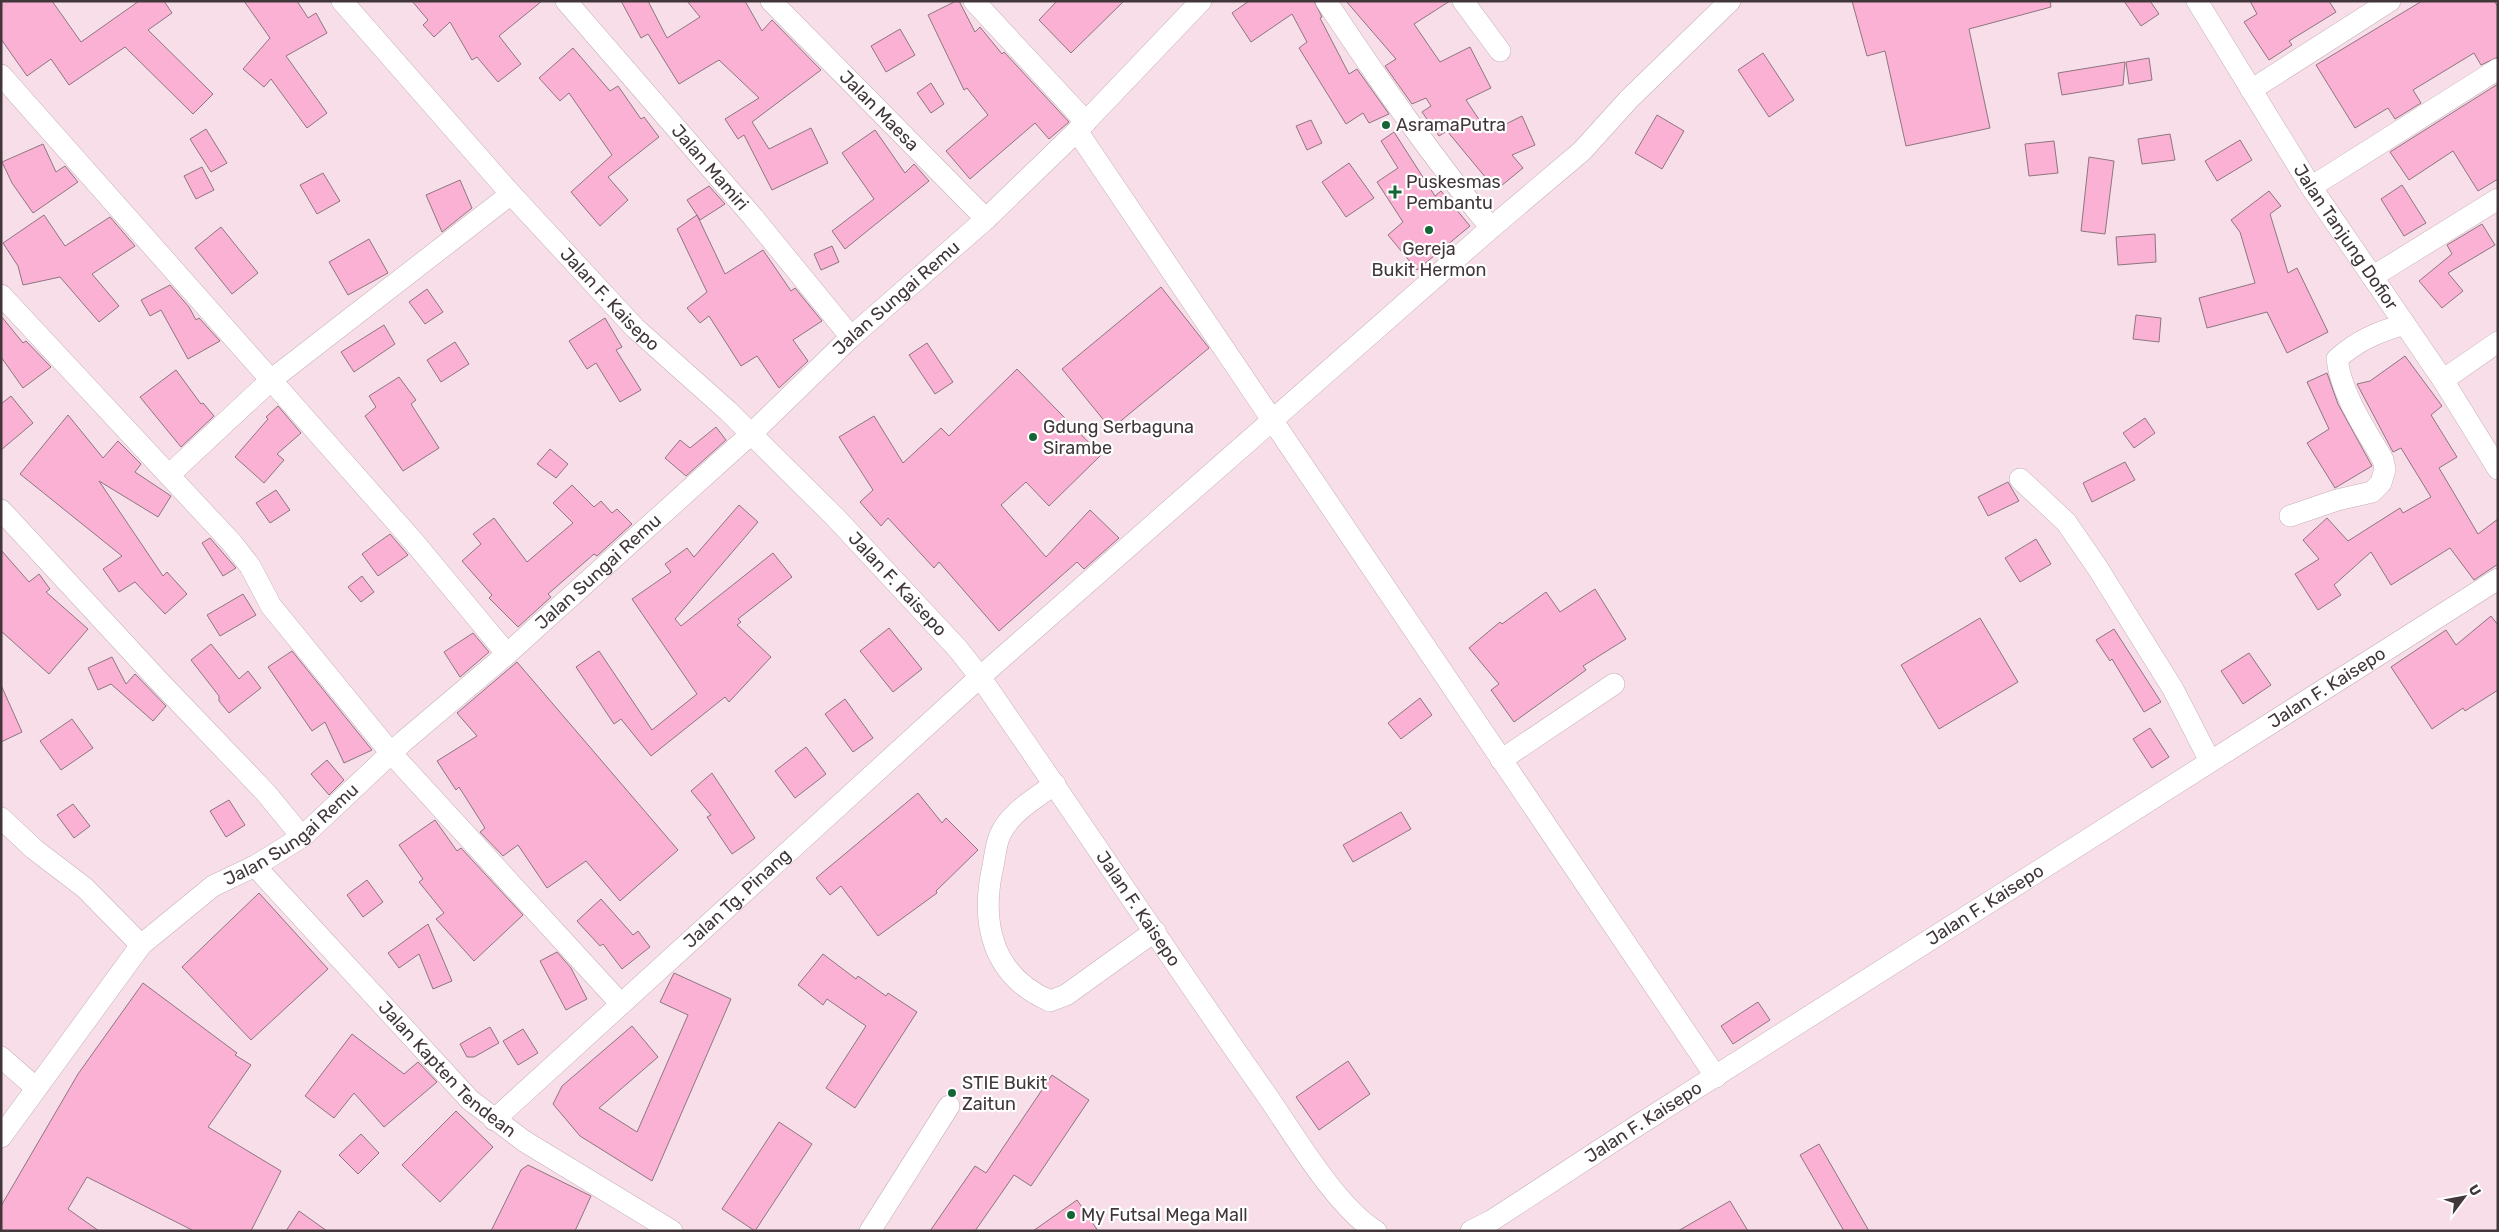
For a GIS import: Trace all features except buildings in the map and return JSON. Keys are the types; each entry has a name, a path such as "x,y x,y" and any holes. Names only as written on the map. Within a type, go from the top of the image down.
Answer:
{"street":[{"name":"Jalan F. Kaisepo","path":"342,1 511,194 635,328 750,434 835,517 958,649 980,676 1229,1042 1325,1178 1361,1222 1376,1231"},
{"name":"Jalan Mamiri","path":"566,1 753,217 851,337"},
{"name":"Jalan Maesa","path":"771,1 986,219"},
{"path":"974,1 1081,127 1273,419 1716,1077"},
{"name":"Jalan Sungai Remu","path":"1,1137 141,945 213,886 255,866 302,837 392,753 507,654 750,434 851,337 986,219 1081,127 1201,1"},
{"path":"1326,1 1418,134 1458,188 1491,228"},
{"path":"1463,1 1500,51"},
{"name":"Jalan Tg. Pinang","path":"494,1120 980,676 1491,228 1582,151 1629,99 1730,1"},
{"name":"Jalan Tanjung Dofior","path":"2197,1 2311,187 2443,380 2497,468"},
{"path":"2251,90 2390,1"},
{"path":"2311,187 2498,69"},
{"path":"1,75 414,542 507,654"},
{"path":"169,475 271,380 511,194"},
{"path":"2372,276 2498,199"},
{"path":"1,295 232,543 250,566 271,606 392,753 621,1004"},
{"path":"2290,516 2337,500 2372,492 2381,483 2385,469 2383,460 2348,395 2339,374 2337,359 2358,342 2376,332 2404,324"},
{"path":"2443,380 2498,342"},
{"path":"2020,479 2066,522 2097,567 2173,689 2210,761"},
{"path":"1,510 157,679 266,793 302,837"},
{"name":"Jalan F. Kaisepo","path":"1472,1231 1491,1221 2498,579"},
{"path":"1501,760 1614,684"},
{"path":"1054,784 1016,813 1001,832 996,849 989,881 986,914 996,950 1008,971 1036,995 1050,1001 1066,994 1155,931"},
{"path":"1,818 34,850 85,888 141,945"},
{"name":"Jalan Kapten Tendean","path":"255,866 470,1100 494,1120 672,1231"},
{"path":"1,1057 36,1088"},
{"path":"870,1231 949,1106"}],"place":[{"name":"AsramaPutra","path":"1386,125"},
{"name":"Puskesmas Pembantu","path":"1395,192"},
{"name":"Gereja Bukit Hermon","path":"1429,230"},
{"name":"Gdung Serbaguna Sirambe","path":"1033,437"},
{"name":"STIE Bukit Zaitun","path":"952,1093"},
{"name":"My Futsal Mega Mall","path":"1071,1215"}]}
